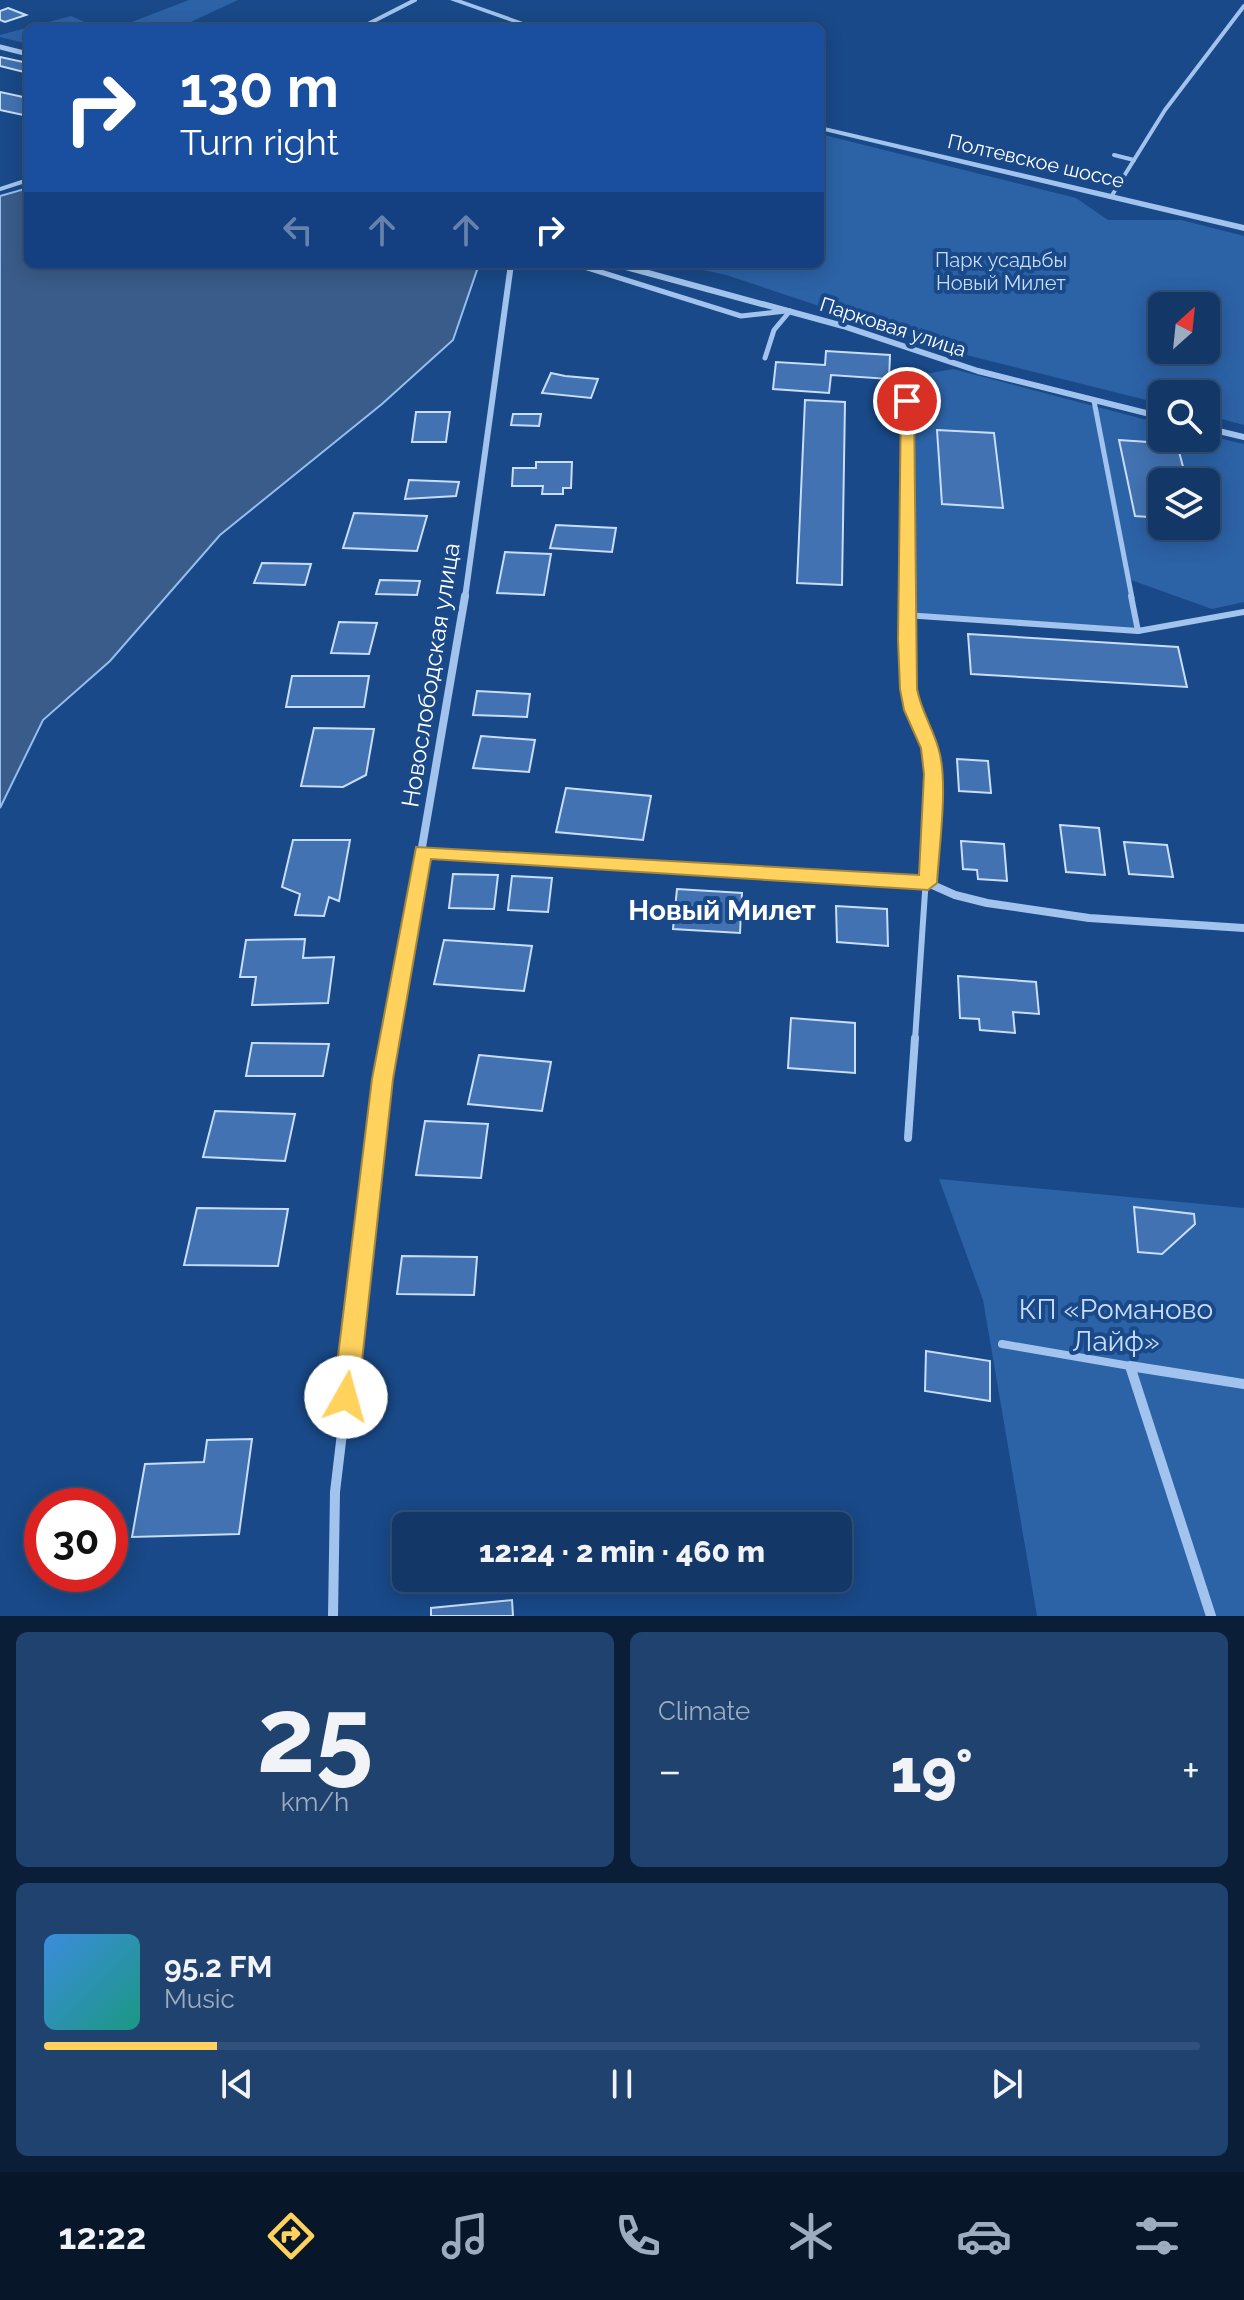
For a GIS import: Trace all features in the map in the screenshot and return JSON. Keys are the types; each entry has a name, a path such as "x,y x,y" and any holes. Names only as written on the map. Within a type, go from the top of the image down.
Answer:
{"street":[{"path":"454,0 524,24"},
{"path":"0,47 24,53"},
{"name":"Полтевское шоссе","path":"824,129 1244,228"},
{"name":"Новослободская улица","path":"333,1616 335,1492 382,1079 470,568 510,268"},
{"name":"Парковая улица","path":"630,268 790,311 978,371 1148,414"},
{"path":"1220,431 1244,437"},
{"path":"423,852 928,883 955,895 987,903 1089,918 1244,928"},
{"path":"1211,1616 1130,1366 1244,1384"}],"lane":[{"path":"368,24 415,0"},
{"path":"1111,197 1165,110 1244,6"},
{"path":"1114,155 1134,160"},
{"path":"0,189 24,181"},
{"path":"588,268 741,316 790,311"},
{"path":"765,358 774,330 790,311"},
{"path":"907,401 905,615 908,689 913,710 930,748 933,774 928,883 908,1138"},
{"path":"1094,401 1138,631"},
{"path":"905,615 1138,631 1244,612"},
{"path":"1002,1344 1130,1366"}],"green space":[{"path":"189,0 238,0 187,24 126,24"},
{"path":"71,16 89,24 41,24"},
{"path":"24,29 24,43 0,37"},
{"name":"Парк усадьбы Новый Милет","path":"824,135 1076,198 1108,220 1181,220 1244,236 1244,425 1220,419 1220,380 1148,380 1148,400 970,356 726,275 695,268 824,268"},
{"path":"953,369 1148,420 1148,452 1220,452 1220,438 1244,444 1244,602 1212,609 1128,579 1138,631 905,615 907,401 923,389 925,374"},
{"name":"КП «Романово Лайф»","path":"939,1179 1244,1208 1244,1616 1037,1616 983,1300"}],"shaded area":[{"path":"24,189 24,268 477,270 453,340 382,404 220,535 110,661 43,720 0,808 0,196"}],"building":[{"path":"8,8 26,15 5,22 0,20 0,11"},
{"path":"0,57 24,62 24,72 0,66"},
{"path":"0,92 24,97 24,115 0,110"},
{"path":"826,351 890,355 889,379 831,375 829,393 773,389 776,362 825,365"},
{"path":"551,373 598,379 591,398 542,393"},
{"path":"805,400 845,402 842,585 797,583"},
{"path":"416,412 450,412 446,442 412,442"},
{"path":"513,414 541,414 539,426 511,425"},
{"path":"937,430 994,433 1003,508 942,504"},
{"path":"1119,440 1148,442 1148,452 1179,452 1183,468 1148,468 1148,517 1135,516"},
{"path":"536,462 572,462 571,488 563,488 563,494 542,494 543,486 512,486 513,468 536,468"},
{"path":"409,480 459,482 456,496 405,499"},
{"path":"354,513 427,516 417,551 343,548"},
{"path":"556,525 616,528 612,552 550,548"},
{"path":"505,552 551,554 544,595 497,593"},
{"path":"262,563 311,564 305,585 254,583"},
{"path":"380,580 420,581 417,595 376,594"},
{"path":"339,622 377,623 369,654 331,653"},
{"path":"968,634 1178,647 1187,687 971,674"},
{"path":"292,676 369,676 364,707 286,707"},
{"path":"477,691 530,694 527,717 473,715"},
{"path":"314,728 374,729 366,775 343,787 301,786"},
{"path":"481,736 535,740 529,772 473,768"},
{"path":"957,759 988,761 991,793 959,791"},
{"path":"566,788 651,796 643,840 556,832"},
{"path":"1060,825 1099,828 1105,875 1066,872"},
{"path":"293,840 350,840 339,901 329,897 324,916 295,915 300,894 282,887"},
{"path":"961,841 1004,844 1007,881 978,879 977,870 963,869"},
{"path":"1124,842 1167,845 1173,877 1129,874"},
{"path":"453,874 498,875 494,909 449,908"},
{"path":"512,876 552,878 548,912 508,910"},
{"path":"677,889 742,893 740,933 673,929"},
{"path":"836,906 887,909 888,946 837,942"},
{"path":"305,939 303,958 334,957 328,1003 252,1005 256,977 240,977 246,940"},
{"path":"444,940 532,946 524,991 434,984"},
{"path":"958,976 1036,982 1039,1014 1013,1012 1015,1033 980,1030 979,1019 960,1018"},
{"path":"791,1018 855,1023 855,1073 788,1068"},
{"path":"252,1043 329,1044 323,1076 246,1076"},
{"path":"479,1055 551,1062 542,1111 468,1104"},
{"path":"215,1111 295,1114 285,1161 203,1157"},
{"path":"425,1121 488,1124 481,1178 416,1175"},
{"path":"1134,1207 1194,1214 1195,1224 1162,1254 1138,1252"},
{"path":"197,1208 288,1209 278,1266 184,1265"},
{"path":"402,1256 477,1257 474,1295 397,1294"},
{"path":"926,1351 990,1361 990,1401 925,1391"},
{"path":"252,1439 239,1534 132,1537 145,1464 204,1462 207,1440"},
{"path":"512,1600 513,1616 431,1616 431,1608"}],"district":[{"name":"Новый Милет","path":"722,910"}],"route":[{"path":"346,1397 382,1079 423,852 716,867 928,883 933,774 930,748 913,710 908,689 905,596 907,401"}]}
